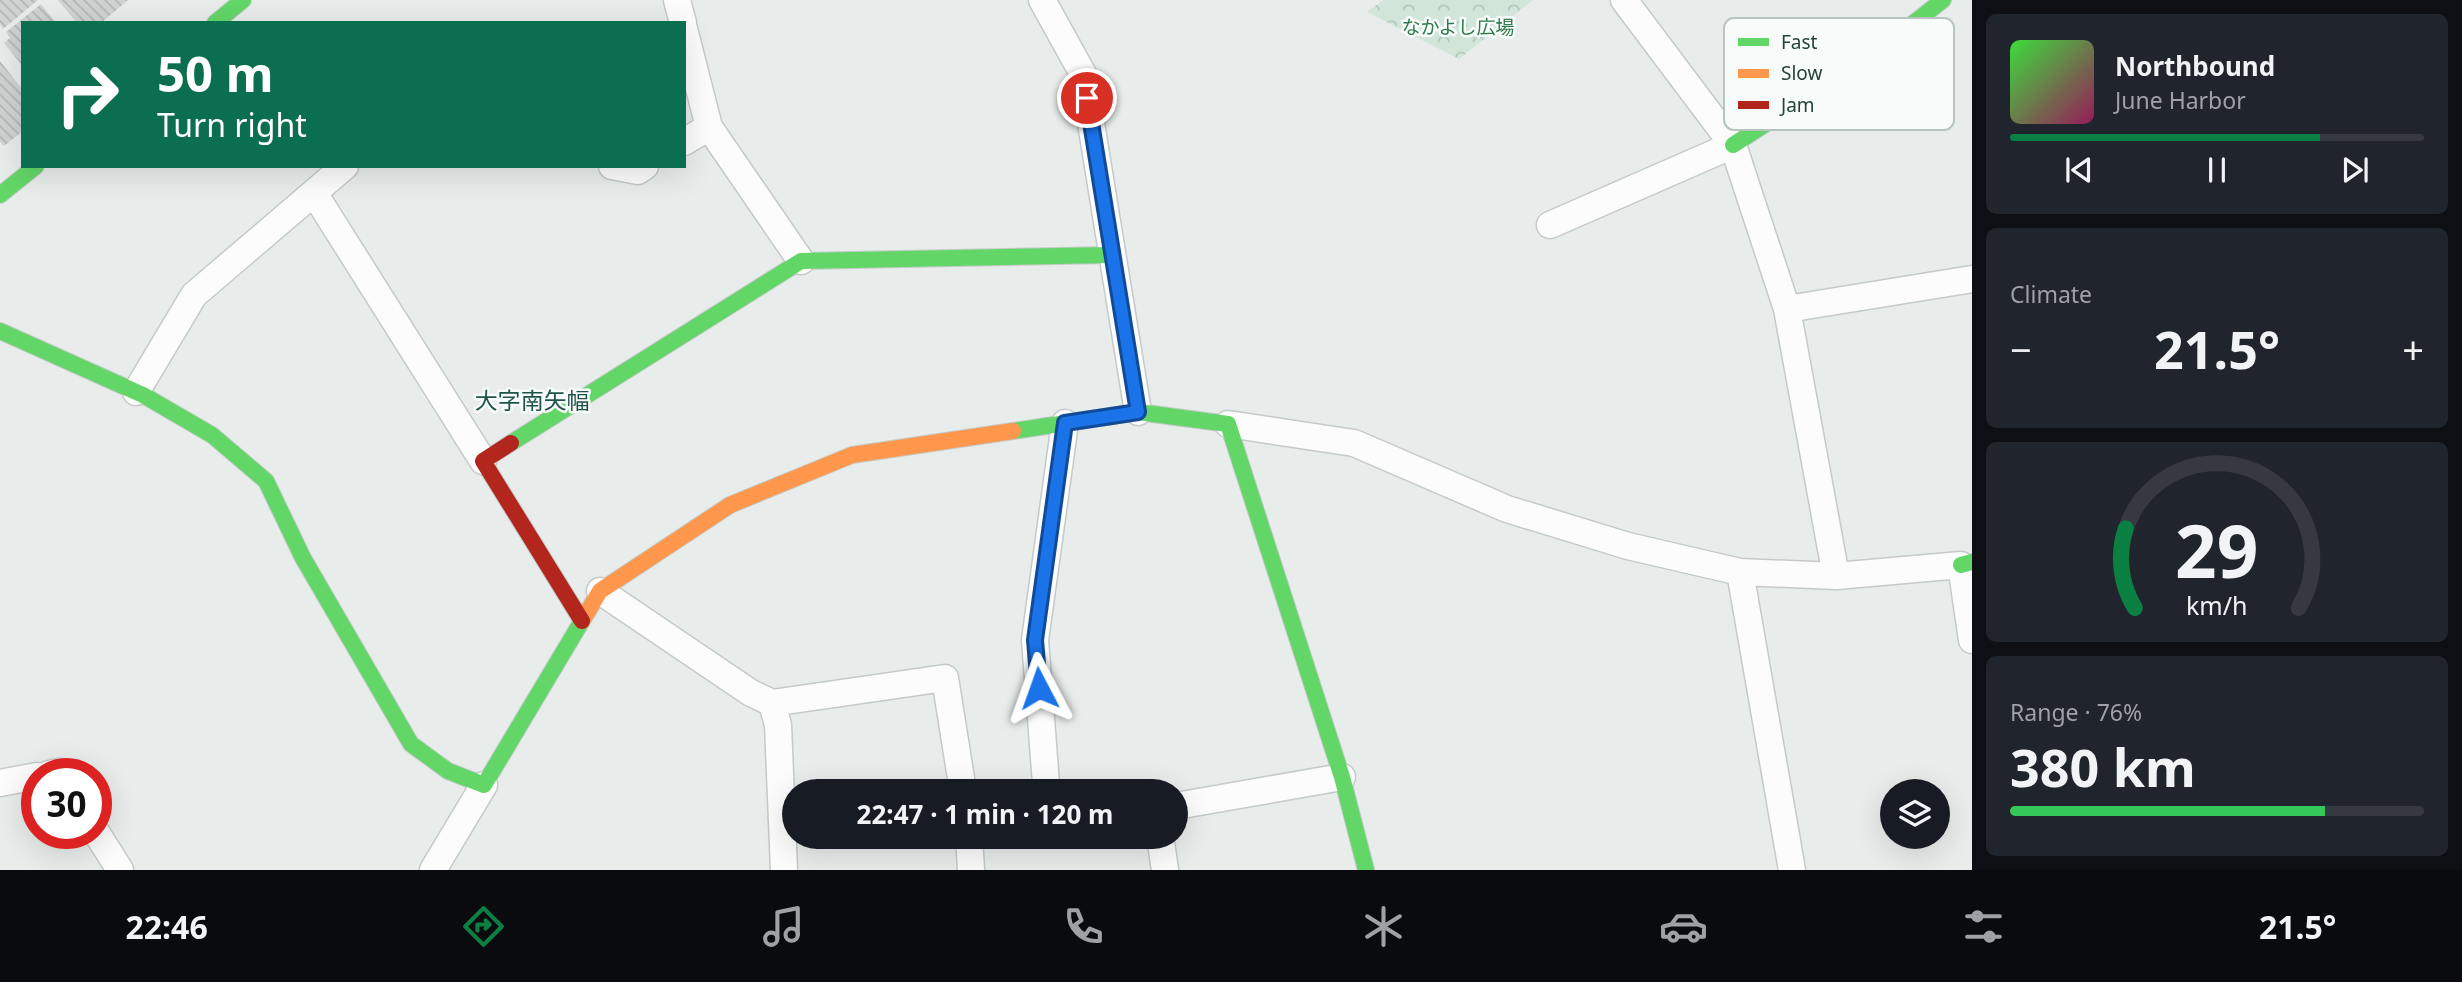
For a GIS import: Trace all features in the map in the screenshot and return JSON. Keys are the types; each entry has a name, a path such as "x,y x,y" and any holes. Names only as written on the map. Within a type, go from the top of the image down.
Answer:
{"street":[{"path":"217,21 243,0"},
{"path":"677,0 682,21"},
{"path":"1042,0 1083,74 1138,412"},
{"path":"1624,0 1733,145 1787,309 1836,576"},
{"path":"1921,18 1944,0"},
{"path":"686,37 709,127 801,261"},
{"path":"686,141 709,127"},
{"path":"1550,225 1733,145 1756,130"},
{"path":"0,195 34,168"},
{"path":"136,392 194,295 343,168"},
{"path":"622,168 638,171 642,168"},
{"path":"314,193 582,621"},
{"path":"483,461 801,261 1111,255"},
{"path":"1787,309 1972,279"},
{"path":"0,331 136,392 212,435 266,481 303,558 411,744 447,771 484,785"},
{"path":"433,870 600,591 730,505 852,455 1138,412 1354,443 1507,509 1628,546 1740,572 1836,576 1966,563 1972,640"},
{"path":"1046,779 1035,640 1065,423"},
{"path":"1228,424 1342,777 1366,870"},
{"path":"1740,572 1792,870"},
{"path":"600,591 751,693 772,703 945,678 961,779"},
{"path":"772,703 778,725 784,870"},
{"path":"1188,804 1342,777"},
{"path":"0,783 21,779"},
{"path":"107,849 120,870"},
{"path":"970,849 971,870"},
{"path":"1162,849 1165,870"}],"green space":[{"name":"なかよし広場","path":"1383,0 1533,0 1459,59 1367,12"}],"building":[{"path":"0,0 38,0 3,29 0,24"},
{"path":"58,0 128,0 103,21 75,21"},
{"path":"41,4 54,21 21,21 21,64 4,43 10,38 6,32"},
{"path":"0,61 21,87 21,133 4,146 0,142"}],"traffic: fast":[{"path":"217,21 243,0"},
{"path":"1920,18 1943,0"},
{"path":"1733,145 1756,130"},
{"path":"0,195 34,168"},
{"path":"511,443 801,261 1111,255"},
{"path":"0,331 143,395 212,435 266,481 303,558 411,744 448,771 484,785 582,621"},
{"path":"1013,431 1138,412 1228,424 1342,777 1366,870"},
{"path":"1961,565 1972,562"}],"traffic: slow":[{"path":"582,621 600,591 730,505 852,455 1013,431"}],"traffic: jam":[{"path":"511,443 483,461 582,621"}],"district":[{"name":"大字南矢幅","path":"532,401"}],"route":[{"path":"1039,688 1035,640 1065,423 1138,412 1087,98"}]}
